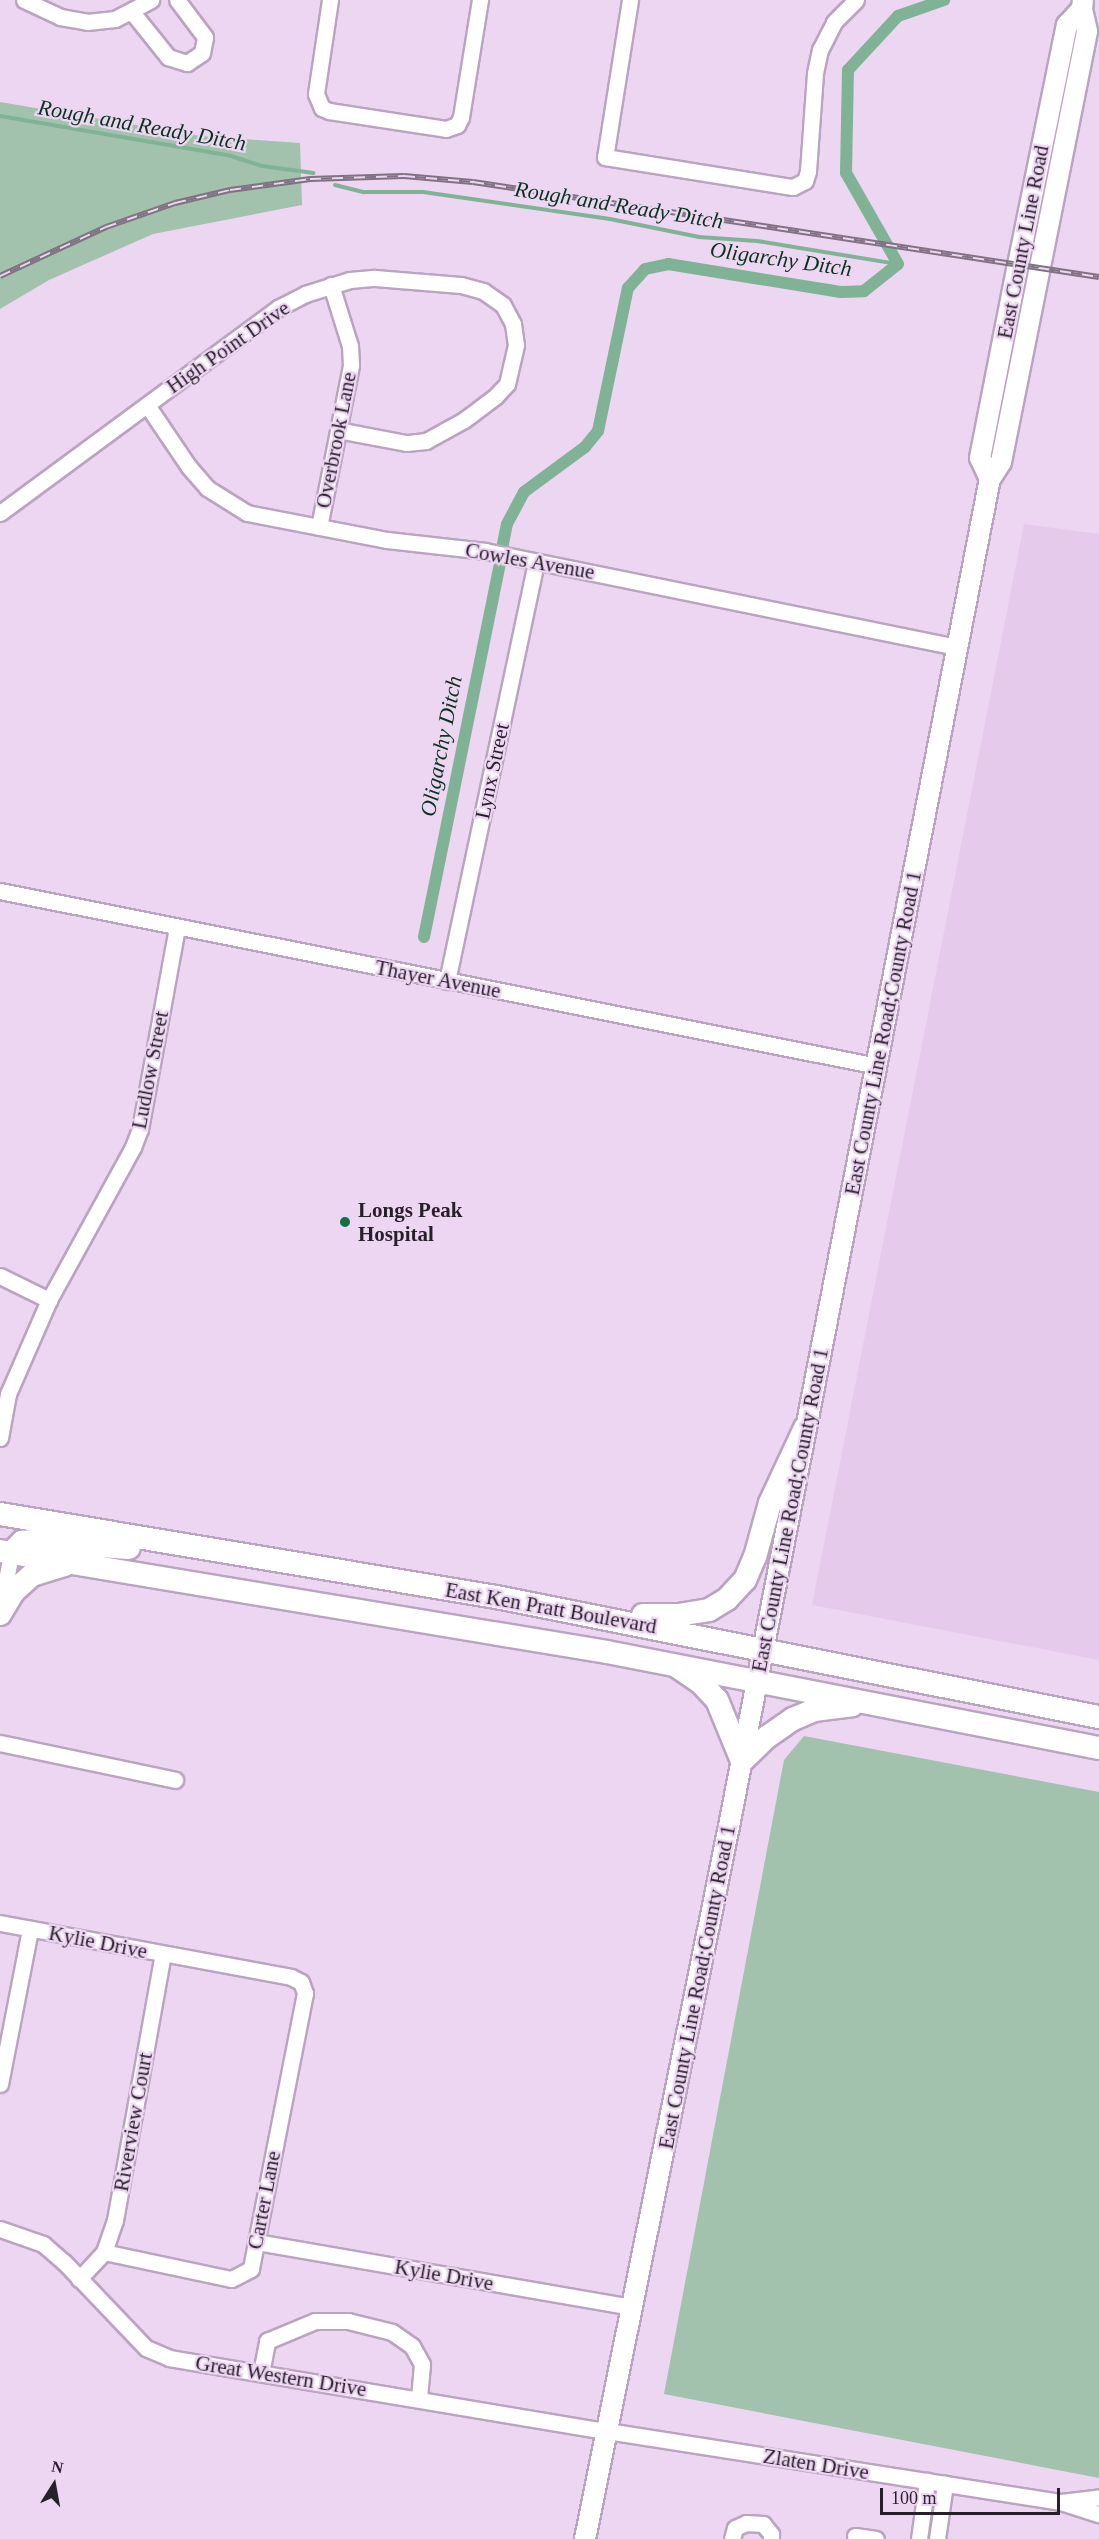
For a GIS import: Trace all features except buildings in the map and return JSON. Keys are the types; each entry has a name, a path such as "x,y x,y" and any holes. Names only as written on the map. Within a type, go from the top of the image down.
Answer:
{"highway":[{"path":"589,1615 678,1615 709,1610 727,1599 745,1580 770,1503 805,1428"},
{"name":"East Ken Pratt Boulevard","path":"0,1514 495,1597 763,1648 1099,1717"},
{"path":"5,1552 22,1542 33,1540 145,1550 153,1541"},
{"name":"East Ken Pratt Boulevard","path":"5,1552 424,1620 757,1680 1099,1748"},
{"path":"0,1614 13,1592 32,1575 75,1563"},
{"path":"674,1665 701,1683 717,1701 742,1761 767,1737 793,1719 814,1710 878,1704"}],"main road":[{"name":"East County Line Road;County Road 1","path":"585,2539 742,1761 990,479 1001,462 1087,31 1082,4"}],"street":[{"path":"24,0 60,17 87,22 115,18 132,12 151,0"},
{"path":"132,12 168,57 174,61 187,63 202,53 206,37 177,0"},
{"path":"330,0 316,94 322,108 446,129 457,125 461,117 480,0"},
{"path":"630,0 605,157 793,187 805,181 808,171 815,73 820,50 834,22 856,0"},
{"name":"High Point Drive","path":"0,513 278,308 305,294 331,285 375,278 461,285 483,291 503,305 513,324 516,345 507,384 496,396 464,420 426,441 406,443 338,430"},
{"name":"Overbrook Lane","path":"319,527 351,365 350,346 331,285"},
{"name":"Cowles Avenue","path":"147,405 207,488 226,502 247,513 387,540 484,551 958,646"},
{"name":"Lynx Street","path":"447,981 536,561"},
{"name":"Thayer Avenue","path":"0,891 877,1066"},
{"name":"Ludlow Street","path":"0,1438 8,1394 49,1300 133,1147 140,1129 177,927"},
{"path":"0,1276 49,1300"},
{"path":"0,1614 5,1552"},
{"path":"0,1743 175,1780"},
{"name":"Kylie Drive","path":"0,1923 291,1977 301,1982"},
{"path":"0,2084 30,1929"},
{"name":"Riverview Court","path":"79,2279 104,2252 115,2220 163,1954"},
{"name":"Carter Lane","path":"104,2252 231,2279 251,2269 305,1993 301,1982"},
{"name":"Great Western Drive","path":"0,2229 43,2244 146,2348 169,2358 607,2431"},
{"name":"Kylie Drive","path":"256,2242 632,2307"},
{"path":"261,2373 267,2341 315,2321 348,2321 392,2332 412,2346 422,2364 418,2398"},
{"name":"Zlaten Drive","path":"607,2431 1061,2502 1099,2514"},
{"path":"919,2539 927,2481"},
{"path":"937,2539 945,2484"},
{"name":"Zlaten Drive","path":"1061,2502 1099,2498"},
{"path":"732,2539 735,2528 746,2523 763,2524 771,2534 771,2539"},
{"path":"855,2536 876,2539"}],"shaded area":[{"path":"1024,524 1099,534 1099,1660 812,1605"}],"green space":[{"path":"0,102 201,136 300,143 302,205 153,234 49,280 0,309"},
{"path":"804,1736 1099,1792 1099,2478 664,2394 784,1760"}],"waterway":[{"name":"Oligarchy Ditch","path":"503,544 507,524 524,492 585,447 598,431 628,288 645,269 668,264 841,292 864,291 898,264 846,173 848,70 898,16 944,0"},
{"name":"Rough and Ready Ditch","path":"0,116 231,156 262,166 314,173"},
{"name":"Rough and Ready Ditch","path":"335,185 364,192 423,192 610,219 699,237 757,241 898,264"},
{"name":"Oligarchy Ditch","path":"424,937 500,564"}],"railway":[{"path":"0,276 106,227 175,203 230,190 310,179 404,176 473,182 1099,277"}],"place":[{"name":"Longs Peak Hospital","path":"345,1222"}]}
